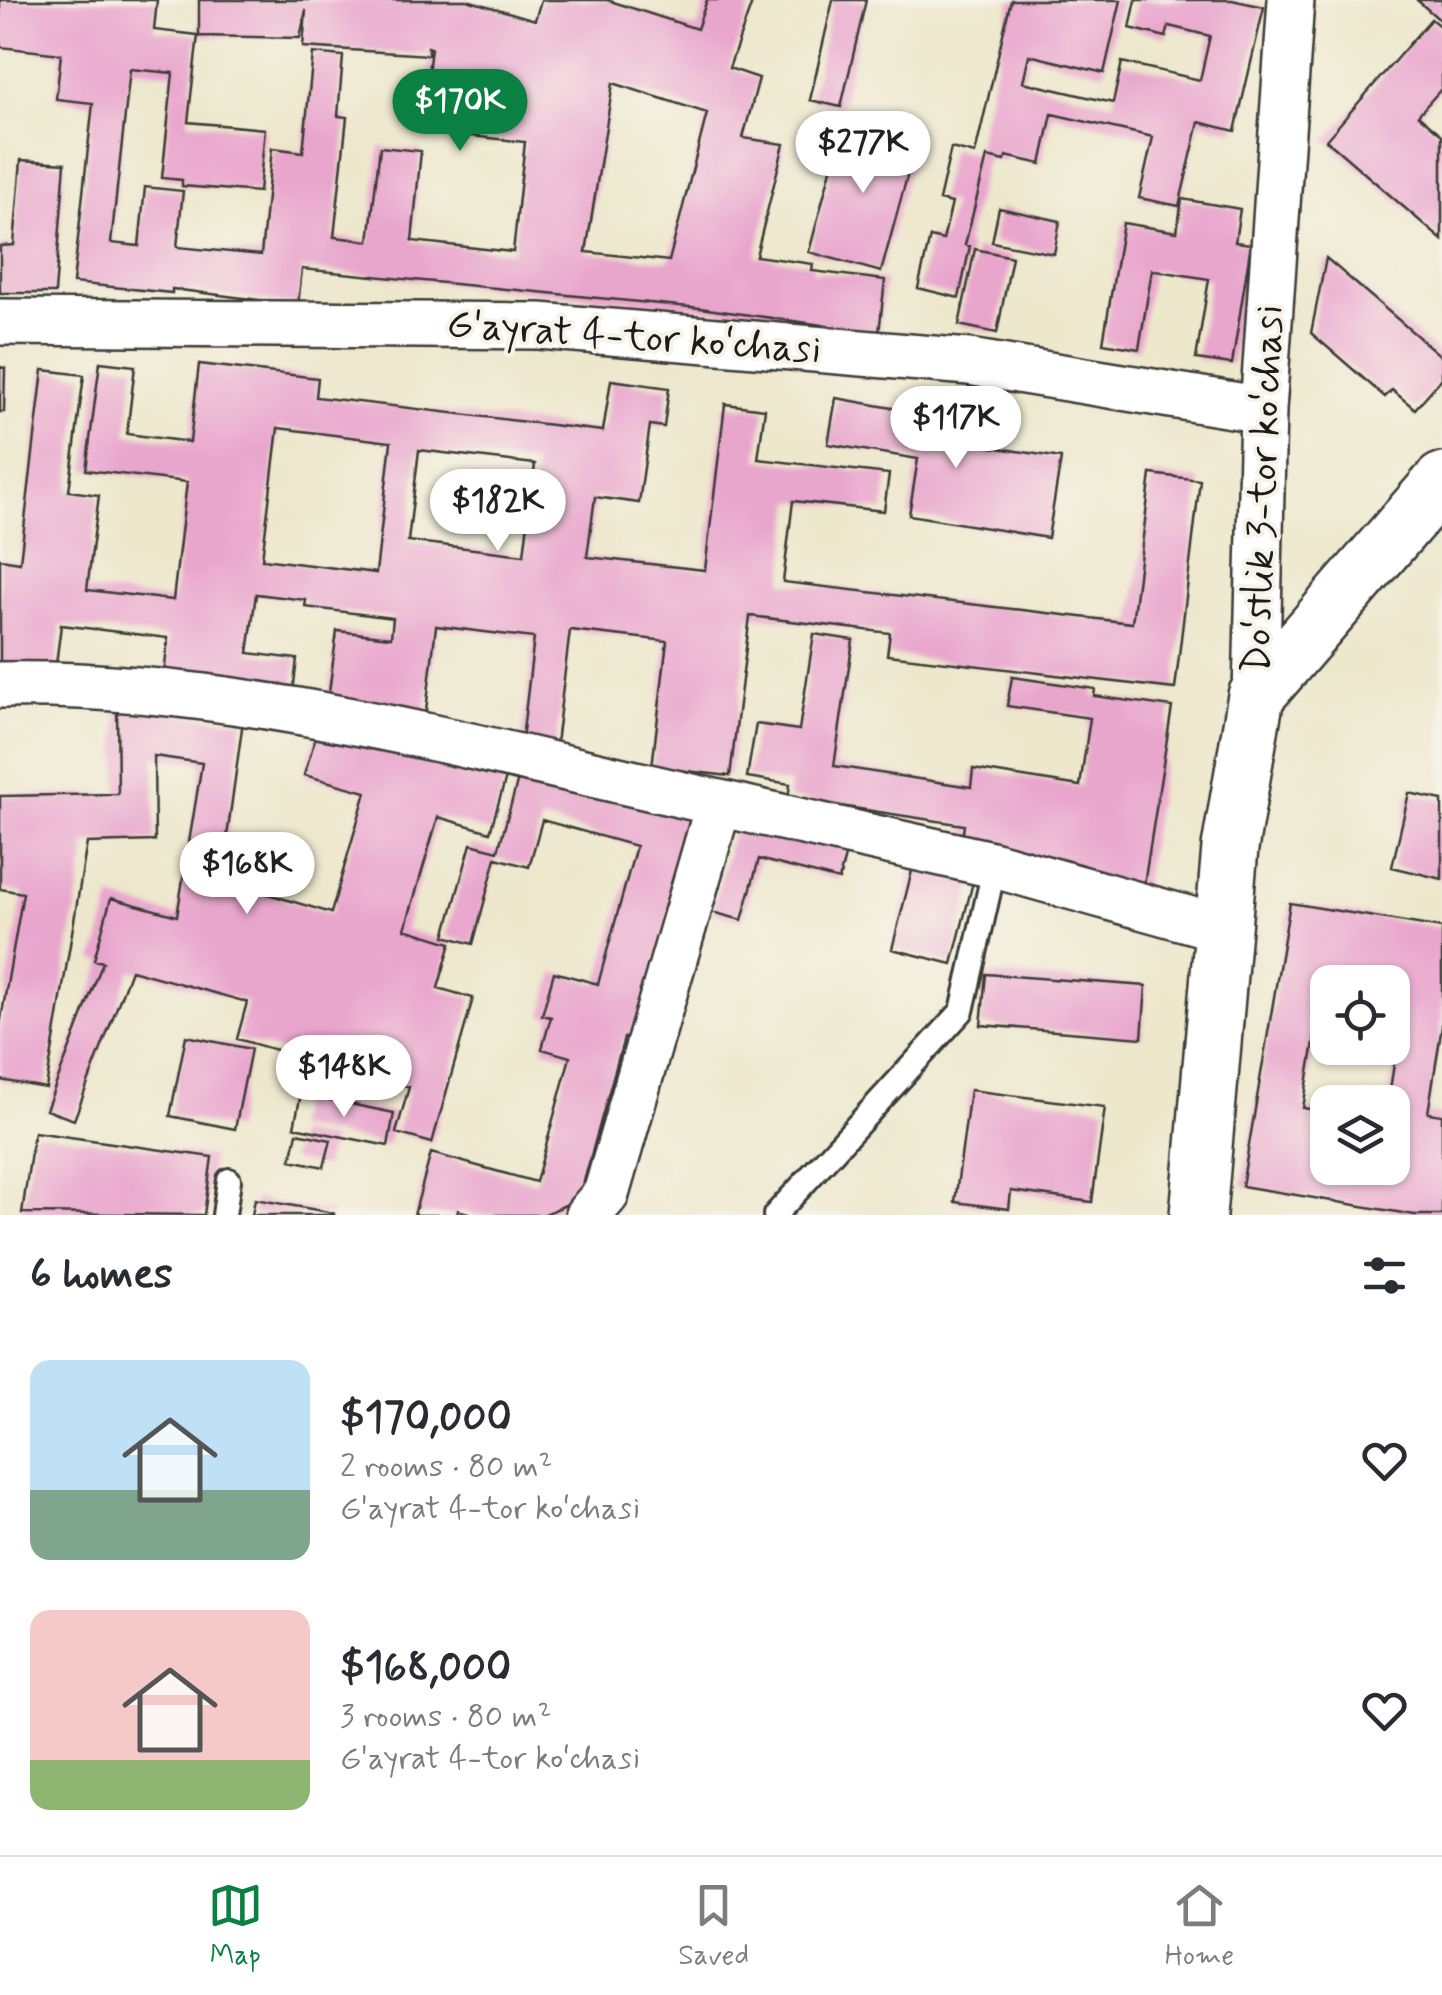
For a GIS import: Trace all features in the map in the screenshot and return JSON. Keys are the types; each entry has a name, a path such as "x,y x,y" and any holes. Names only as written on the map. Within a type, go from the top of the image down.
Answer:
{"street":[{"name":"Doʻstlik 3-tor koʻchasi","path":"1256,696 1263,410 1291,0"},
{"name":"G'ayrat 4-tor koʻchasi","path":"0,322 539,326 970,362 1263,410"},
{"name":"Doʻstlik 3-tor koʻchasi","path":"1256,696 1442,481"},
{"path":"0,686 194,694 390,731 995,865 1223,929"},
{"path":"1198,1215 1230,848 1256,696"},
{"path":"588,1215 606,1194 719,803"}],"lane":[{"path":"775,1215 962,1011 995,865"},
{"path":"224,1215 229,1180"}],"building":[{"path":"0,0 157,0 154,30 198,35 188,122 265,129 259,192 182,186 182,180 162,178 173,73 130,69 111,243 139,246 145,187 183,191 177,247 261,255 272,148 303,152 313,53 343,56 338,116 347,117 334,237 369,241 380,147 421,151 412,241 513,252 525,142 425,131 431,48 428,47 428,55 303,47 306,10 300,38 199,36 199,0 467,0 535,20 541,0 607,0 697,29 707,0 753,0 729,68 759,78 743,138 784,144 756,256 813,264 812,271 885,280 879,333 700,308 302,269 298,305 172,289 172,293 73,283 93,103 56,99 61,54 0,47","holes":["613,83 707,113 669,261 586,252"]},
{"path":"833,0 866,0 841,107 810,100"},
{"path":"1011,0 1121,0 1104,73 1029,55 1023,82 1113,103 1122,62 1200,80 1210,36 1169,26 1166,37 1130,28 1136,0 1232,0 1264,7 1235,131 1199,122 1179,206 1139,198 1153,137 1052,114 1041,164 1006,156 1005,161 987,157 965,245 970,246 959,298 918,288 930,237 943,240 952,203 939,200 951,148 975,154"},
{"path":"1417,0 1442,0 1442,22"},
{"path":"1431,19 1442,28 1442,88 1418,115 1442,135 1442,240 1326,140"},
{"path":"844,120 917,140 881,272 809,252"},
{"path":"21,160 65,163 55,293 0,293 0,246 14,245"},
{"path":"1182,199 1240,209 1235,242 1251,244 1232,364 1196,359 1209,279 1152,270 1139,349 1103,343 1123,223 1177,232"},
{"path":"999,208 1060,221 1054,254 992,242"},
{"path":"975,249 1012,257 997,333 959,325"},
{"path":"1326,258 1442,357 1442,378 1415,409 1392,390 1385,397 1311,333"},
{"path":"100,362 135,366 127,434 190,442 199,364 318,378 316,397 603,431 611,380 669,388 664,427 650,425 639,503 595,497 587,557 705,570 725,404 765,409 758,459 889,474 884,511 793,501 783,582 1132,623 1151,474 1200,480 1175,689 887,655 890,633 750,616 730,776 652,767 667,641 570,630 555,752 521,748 534,638 436,626 425,719 328,700 337,631 391,637 393,618 305,607 306,600 256,594 248,653 297,659 292,700 163,685 168,638 61,625 54,680 0,674 0,559 20,562 43,370 84,375 69,491 99,495 87,590 173,600 187,482 86,470","holes":["278,428 391,442 376,573 262,559","419,450 535,464 524,555 408,541"]},
{"path":"0,367 5,368 4,412 0,412"},
{"path":"836,398 926,414 923,436 1061,458 1048,538 909,515 918,459 828,444"},
{"path":"814,634 853,640 834,766 971,787 973,769 1080,786 1090,718 1007,706 1012,677 1095,689 1094,696 1172,707 1143,891 960,854 964,825 788,798 790,784 747,777 756,724 799,730"},
{"path":"117,708 243,721 221,880 331,913 366,792 304,775 317,733 507,774 490,832 438,817 405,929 451,943 438,988 473,998 432,1143 396,1133 409,1087 237,1039 247,1002 131,970 74,1120 46,1110 103,962 94,960 111,898 177,916 202,763 154,756 155,841 87,843 46,1088 0,1080 0,1025 23,893 0,889 0,796 118,794"},
{"path":"520,772 696,820 634,1041 624,1038 579,1199 543,1215 475,1215 458,1210 457,1215 414,1215 431,1153 536,1182 570,1057 542,1049 551,1017 542,1015 554,972 598,984 636,846 542,820 529,867 496,858 473,944 445,936 471,844 498,851"},
{"path":"1409,793 1442,800 1442,879 1392,867"},
{"path":"736,820 847,848 839,880 759,859 742,920 712,912"},
{"path":"914,863 974,878 952,964 892,949"},
{"path":"1290,903 1442,928 1442,1026 1428,1113 1442,1115 1442,1215 1415,1215 1242,1186","holes":["1310,965 1410,965 1410,1065 1394,1065 1391,1085 1410,1085 1410,1185 1310,1185 1310,1109 1303,1108 1310,1065"]},
{"path":"986,974 1146,986 1142,1038 981,1025"},
{"path":"186,1036 251,1049 235,1129 170,1116"},
{"path":"970,1090 1105,1107 1092,1202 1011,1191 1009,1209 955,1202"},
{"path":"301,1094 394,1113 388,1146 294,1127"},
{"path":"34,1132 212,1157 204,1215 22,1213"},
{"path":"297,1133 331,1140 324,1167 291,1160"},
{"path":"255,1199 334,1213 334,1215 252,1215"}]}
